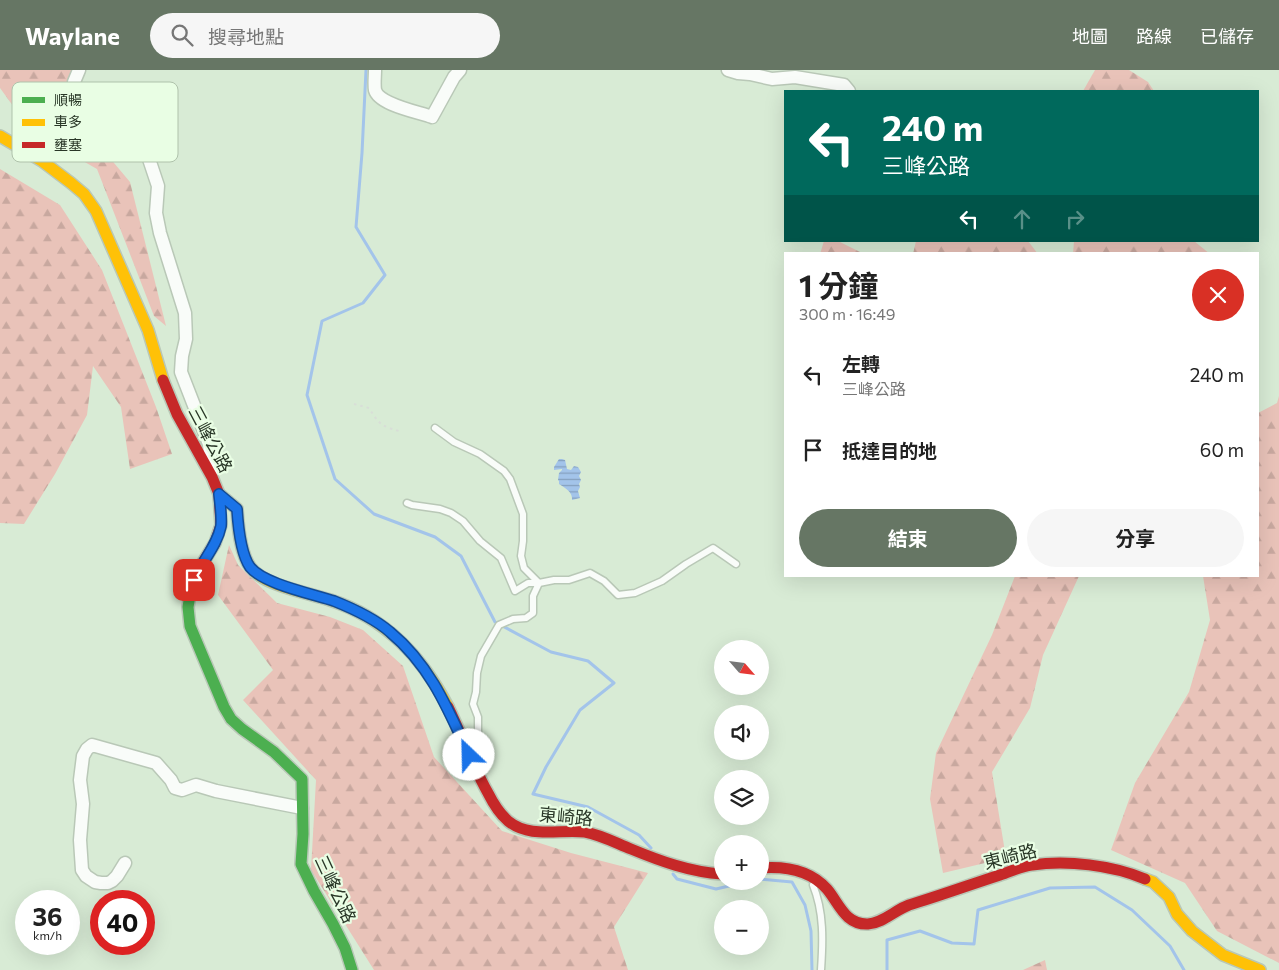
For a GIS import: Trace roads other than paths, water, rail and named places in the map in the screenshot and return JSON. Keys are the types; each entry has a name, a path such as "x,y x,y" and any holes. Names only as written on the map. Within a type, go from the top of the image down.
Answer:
{"street":[{"path":"74,82 79,70"},
{"path":"375,70 375,90 378,96 392,104 432,116 460,70"},
{"path":"728,70 772,79 795,77 844,85 849,90"},
{"name":"三峰公路","path":"0,136 12,143"},
{"name":"三峰公路","path":"43,162 84,194 96,211 148,330 177,414 212,476 219,494 221,525 215,543 199,569 190,591 188,607 190,626 224,707 231,719 274,752 302,779 303,834 301,864 314,891 334,924 352,970"},
{"path":"150,162 158,186 156,213 160,233 185,313 186,340 182,356 182,372 209,444 212,476"},
{"name":"東崎路","path":"219,494 237,509 238,530 247,562 258,575 269,581 334,601 366,614 389,631 409,650 434,683 494,805 510,822 523,830 544,833 582,832 605,838 663,862 714,874"},
{"path":"125,863 117,876 108,883 101,884 95,882 86,876 82,870 80,840 83,804 80,780 83,756 87,749 92,746 156,763 171,780 175,788 182,790 196,785 216,791 302,808"},
{"name":"東崎路","path":"769,867 791,869 809,875 826,888 848,917 858,922 869,924 880,921 906,906 1032,865 1076,863 1131,873 1153,882 1169,897 1177,914 1192,931 1223,956 1260,970"}],"lane":[{"path":"434,428 454,442 480,454 504,471 510,479 523,514 521,556 524,568 539,583"},
{"path":"407,503 440,509 463,520 480,541 501,558 515,591 528,582 539,583 569,580 590,573 604,581 618,595 635,593 662,581 713,548 736,564"},
{"path":"469,755 478,740 478,717 473,704 480,656 499,625 513,619 526,618 533,613 532,596 539,583"},
{"path":"809,875 819,899 823,936 821,970"}],"water":[{"path":"559,459 565,460 567,469 571,470 574,466 578,467 581,472 578,491 580,498 572,500 570,492 559,484 559,473 562,469 554,470 554,467"}],"waterway":[{"path":"366,70 356,227 385,275 363,303 322,321 307,395 335,479 374,514 435,537 461,556 495,622 551,652 588,661 614,683 580,710 546,767 533,794 588,807 639,835 651,848"},
{"path":"673,874 677,879 714,888"},
{"path":"769,880 792,882 805,905 811,931 812,970"},
{"path":"887,970 887,940 920,931 952,943 974,944 978,910 1050,888 1095,887 1132,910 1170,946 1184,970"}]}
